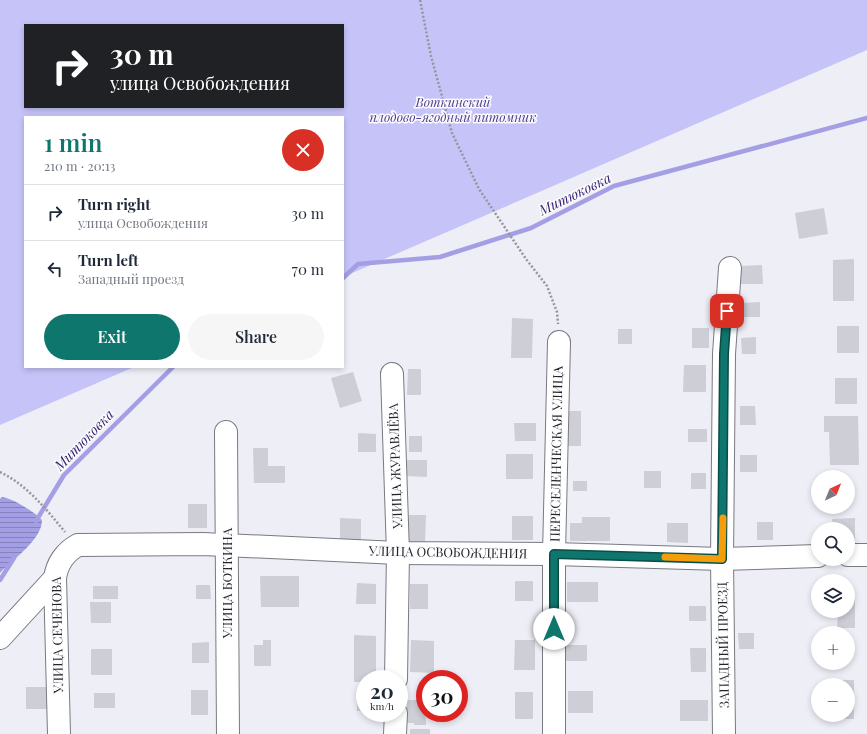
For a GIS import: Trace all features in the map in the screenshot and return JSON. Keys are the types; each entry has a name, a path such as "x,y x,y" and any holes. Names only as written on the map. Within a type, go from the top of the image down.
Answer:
{"street":[{"name":"ЗАПАДНЫЙ ПРОЕЗД","path":"724,734 722,559 724,354 730,268"},
{"name":"ПЕРЕСЕЛЕНЧЕСКАЯ УЛИЦА","path":"554,734 554,554 559,342"},
{"name":"УЛИЦА ЖУРАВЛЁВА","path":"392,374 398,553 396,670"},
{"name":"УЛИЦА БОТКИНА","path":"226,432 228,734"},
{"name":"УЛИЦА ОСВОБОЖДЕНИЯ","path":"78,545 226,545 398,553 554,554 722,559 811,556"},
{"name":"УЛИЦА СЕЧЕНОВА","path":"59,734 55,578 56,570 60,562 68,552 78,545"},
{"path":"855,555 867,555"},
{"path":"0,638 55,578"},
{"path":"395,734 396,722"}],"path":[{"path":"420,0 431,56 452,133 479,188 526,258 547,286 557,312 559,342"},
{"path":"0,472 13,478 52,516"}],"green space":[{"name":"Воткинский плодово-ягодный питомник","path":"0,0 867,0 867,50 344,277 344,116 24,116 24,368 132,368 0,425"}],"shaded area":[{"path":"2,497 23,506 42,520 41,527 32,542 0,573 0,499"}],"building":[{"path":"824,208 828,234 799,239 795,213"},
{"path":"854,259 854,301 833,301 833,260"},
{"path":"762,265 763,284 740,284 740,266"},
{"path":"760,302 760,317 741,317 741,303"},
{"path":"512,318 533,319 532,358 511,358"},
{"path":"837,326 859,326 859,353 837,353"},
{"path":"692,328 709,328 709,348 692,348"},
{"path":"618,329 632,329 632,344 618,344"},
{"path":"756,337 756,354 742,354 741,338"},
{"path":"684,365 706,365 706,392 683,392"},
{"path":"408,369 421,369 421,395 407,395"},
{"path":"353,372 362,401 340,408 331,378"},
{"path":"835,378 857,378 857,404 835,404"},
{"path":"740,406 755,406 756,425 740,425"},
{"path":"566,411 581,411 581,446 566,446"},
{"path":"824,416 858,416 859,465 830,465 829,432 824,432"},
{"path":"514,423 536,423 536,441 515,441"},
{"path":"688,429 707,429 707,442 688,442"},
{"path":"358,433 376,434 376,452 358,452"},
{"path":"409,436 422,436 422,452 409,452"},
{"path":"253,448 268,448 268,466 285,466 285,483 254,483"},
{"path":"506,454 533,454 533,479 506,479"},
{"path":"740,455 757,455 757,472 740,472"},
{"path":"407,460 427,460 427,477 407,476"},
{"path":"644,471 661,471 661,488 644,488"},
{"path":"691,473 706,473 706,489 691,489"},
{"path":"573,481 587,481 587,491 573,491"},
{"path":"188,504 207,504 207,528 188,528"},
{"path":"409,515 426,515 425,543 408,543"},
{"path":"512,516 533,516 533,540 512,540"},
{"path":"582,517 610,517 610,541 570,541 570,523 582,523"},
{"path":"340,518 361,519 361,540 340,540"},
{"path":"855,518 855,522 832,522 832,519"},
{"path":"757,522 773,522 773,540 757,540"},
{"path":"667,523 688,523 688,543 667,542"},
{"path":"260,576 299,576 299,607 261,607"},
{"path":"515,581 533,581 533,601 515,601"},
{"path":"567,582 598,582 598,602 567,602"},
{"path":"357,583 376,584 376,604 356,604"},
{"path":"410,584 428,584 428,609 410,609"},
{"path":"196,585 210,585 211,599 196,599"},
{"path":"93,586 118,586 118,599 93,599"},
{"path":"90,602 111,602 111,623 91,623"},
{"path":"689,606 706,606 706,621 689,621"},
{"path":"838,618 855,618 855,626 837,626"},
{"path":"738,633 754,633 754,649 739,649"},
{"path":"354,635 376,636 376,670 356,670 356,682 354,682"},
{"path":"263,640 271,640 271,666 254,666 254,645 263,645"},
{"path":"411,640 434,641 434,670 416,670 416,672 410,672"},
{"path":"515,640 535,640 535,670 514,670"},
{"path":"209,642 209,663 192,663 192,643"},
{"path":"566,645 587,645 587,661 566,661"},
{"path":"690,648 706,648 706,672 691,672"},
{"path":"91,649 112,649 112,675 91,675"},
{"path":"26,687 46,687 47,709 26,709"},
{"path":"191,690 208,690 208,715 191,715"},
{"path":"568,691 593,691 593,713 568,713"},
{"path":"515,692 533,692 533,719 515,719"},
{"path":"94,693 115,693 115,708 94,708"},
{"path":"408,700 416,700 416,722 426,722 426,725 414,725 414,723 407,723"},
{"path":"680,700 708,700 708,721 680,721"},
{"path":"410,729 430,729 430,734 410,734"}],"waterway":[{"name":"Митюковка","path":"344,277 358,264 440,257 531,228 614,186 867,118"},
{"name":"Митюковка","path":"36,521 64,475 172,368"},
{"name":"Митюковка","path":"0,580 14,558"}],"slow traffic":[{"path":"665,557 722,559 723,518"}],"route":[{"path":"554,629 554,554 722,559 724,354 727,311"}]}
